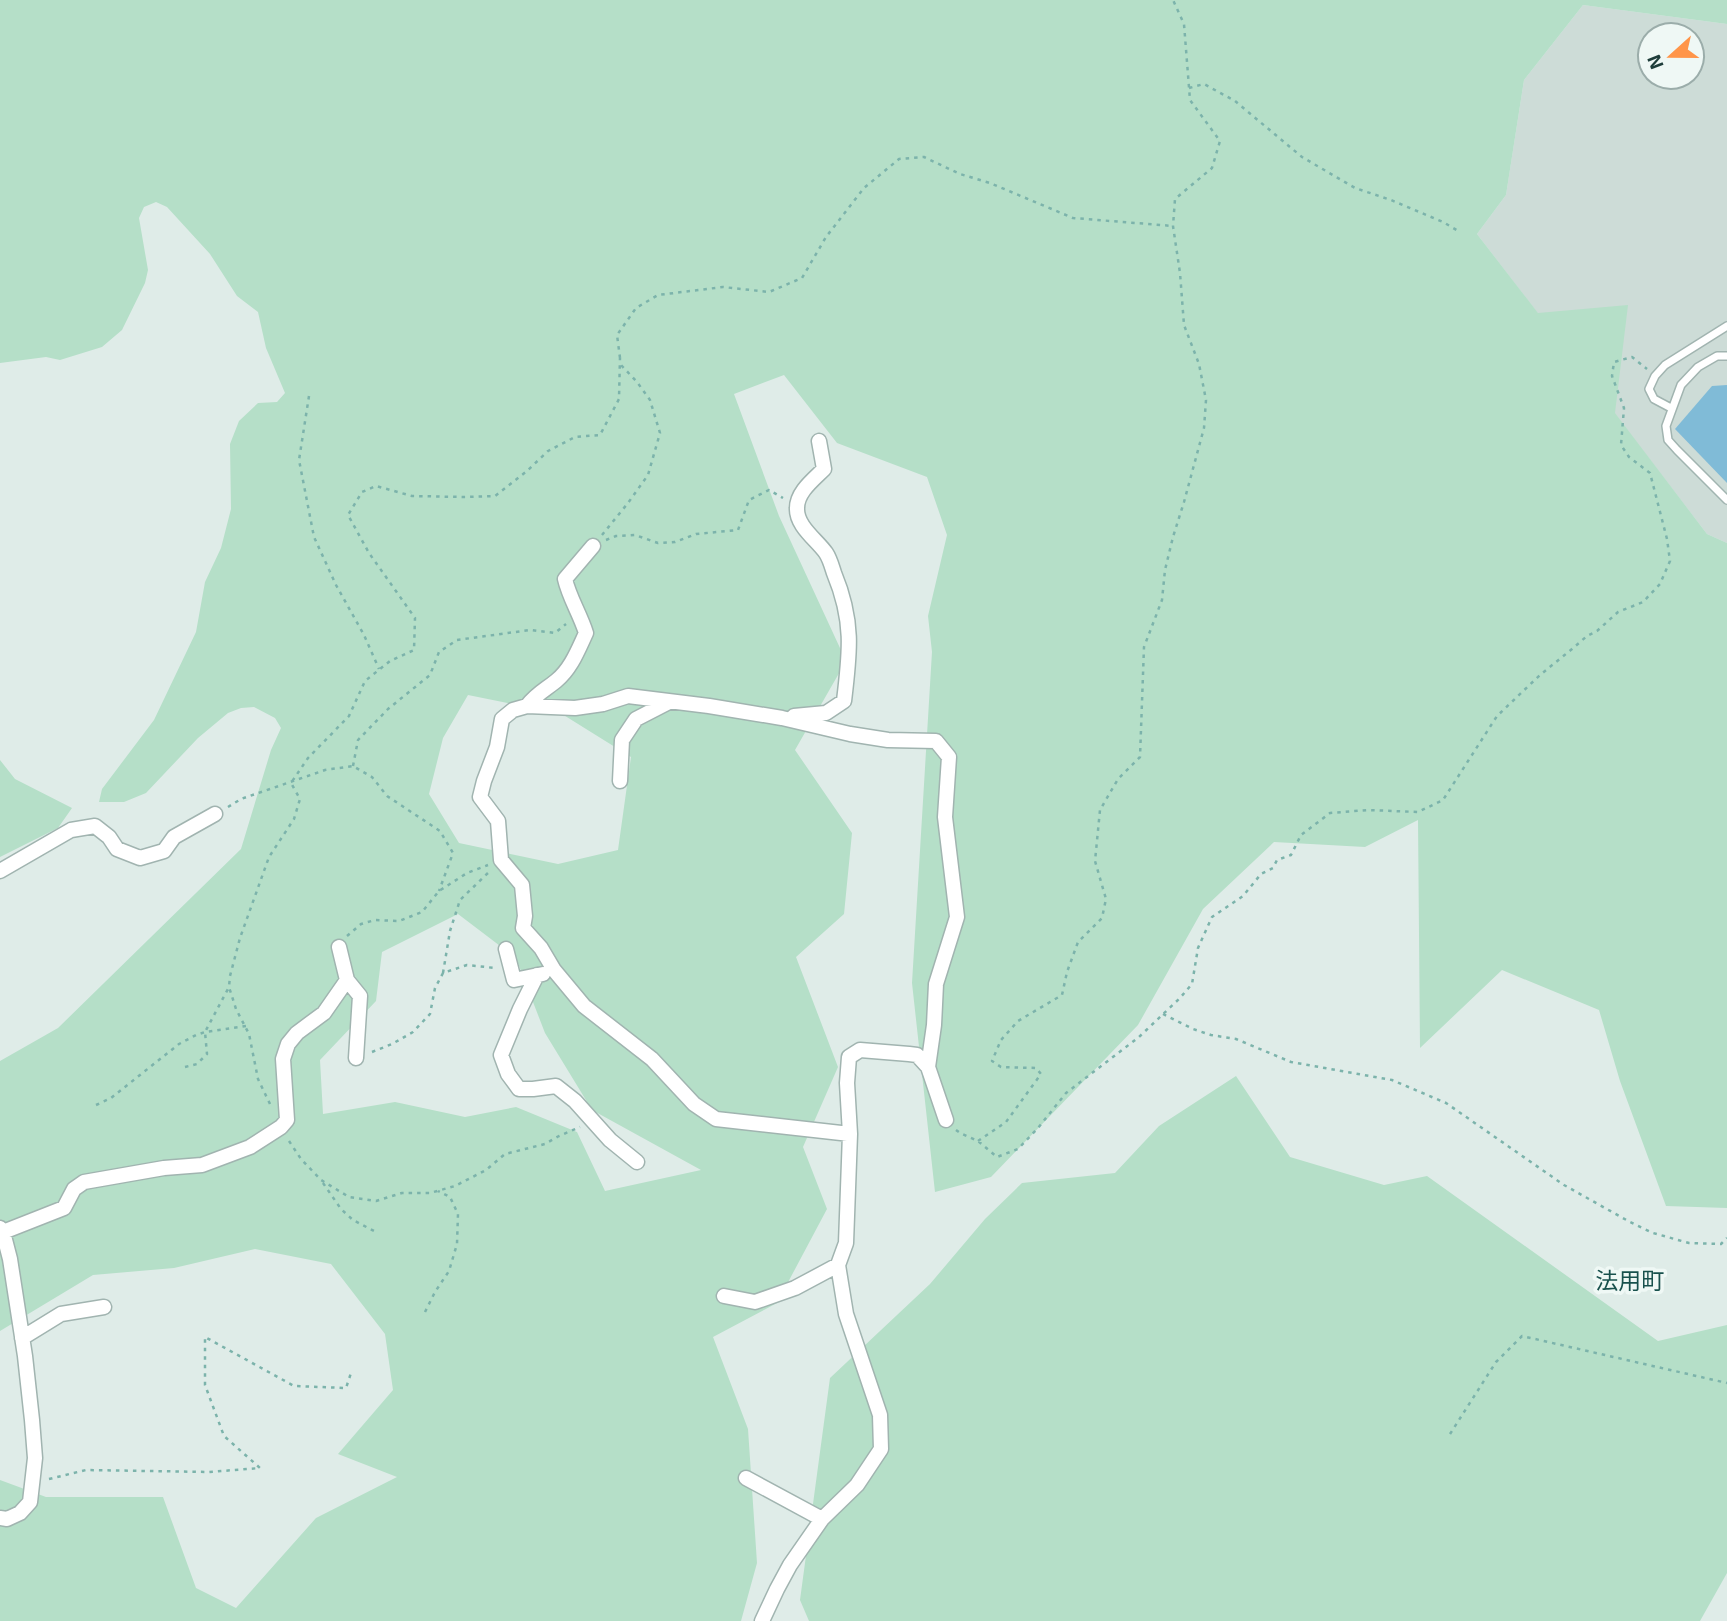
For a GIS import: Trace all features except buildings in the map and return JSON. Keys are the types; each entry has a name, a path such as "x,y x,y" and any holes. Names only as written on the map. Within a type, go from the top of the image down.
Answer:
{"street":[{"path":"782,718 826,713 844,701 850,657 849,626 841,591 826,553 807,532 797,515 796,506 804,489 824,469 819,442"},
{"path":"527,706 535,695 559,679 575,659 586,633 567,590 565,579 593,546"},
{"path":"850,1134 716,1119 694,1104 652,1059 584,1006 523,928 525,916 522,885 501,860 498,821 480,797 497,747 502,719 513,710 527,706 575,708 603,704 628,696 782,718 888,740 936,741 949,757 945,817 957,916 936,984 928,1067"},
{"path":"620,781 622,740 636,719 669,702"},
{"path":"0,871 71,830 95,826 109,837 117,849 139,858 164,851 174,837 215,814"},
{"path":"339,947 347,980 360,996 356,1058"},
{"path":"506,949 514,980 554,970"},
{"path":"537,975 501,1055 508,1074 519,1089 556,1086 575,1101 610,1140 637,1162"},
{"path":"0,1518 7,1519 20,1513 30,1502 35,1458 33,1420 22,1338 10,1259 1,1230 64,1208 74,1189 84,1182 164,1168 202,1165 250,1147 281,1127 287,1120 283,1059 288,1044 297,1032 324,1013 347,980"},
{"path":"762,1621 776,1588 822,1519 857,1485 881,1450 880,1415 846,1314 838,1265 846,1243 850,1134 847,1083 849,1056 860,1050 917,1055 928,1067 946,1120"},
{"path":"724,1296 755,1302 795,1288 838,1265"},
{"path":"22,1338 61,1314 104,1307"},
{"path":"746,1478 822,1519"}],"lane":[{"path":"1671,408 1654,399 1649,388 1654,376 1665,365 1727,326"},
{"path":"1727,356 1717,356 1698,367 1681,385 1666,426 1668,440 1727,500"}],"path":[{"path":"978,1140 1006,1122 1041,1074 1036,1068 1001,1067 992,1060 1001,1041 1017,1021 1062,995 1078,942 1102,918 1106,899 1095,861 1100,810 1118,779 1140,757 1144,647 1162,600 1165,570 1173,537 1204,428 1206,400 1199,364 1184,325 1173,226 1175,199 1212,167 1220,141 1190,100 1184,24 1173,0"},
{"path":"1189,88 1204,85 1236,101 1302,157 1355,188 1391,200 1460,232"},
{"path":"593,546 648,475 660,432 650,400 621,365 617,335 636,308 658,295 723,287 769,292 802,278 826,237 864,188 899,159 924,157 1073,218 1173,226"},
{"path":"946,1120 960,1133 978,1140 997,1157 1018,1149 1066,1093 1139,1037 1192,984 1198,948 1212,917 1243,896 1261,874 1273,868 1277,860 1291,855 1301,835 1330,813 1368,810 1418,812 1443,800 1497,716 1540,675 1618,612 1643,603 1660,584 1670,561 1650,473 1629,457 1621,445 1624,408 1612,376 1614,362 1632,357 1654,376"},
{"path":"291,783 309,758 349,716 365,681 390,661 414,650 415,618 369,553 348,515 362,492 376,486 412,496 495,496 548,451 575,437 600,435 619,399 620,358"},
{"path":"309,396 299,460 314,537 379,669"},
{"path":"593,546 616,536 635,535 658,543 675,542 696,534 738,530 749,500 769,490 796,506"},
{"path":"353,766 358,740 388,709 430,675 439,652 457,639 530,630 555,633 567,623"},
{"path":"215,814 241,799 325,770 353,766 373,777 387,796 440,831 453,853 439,891"},
{"path":"270,1103 258,1079 246,1026 236,1009 229,987 240,938 269,857 294,819 300,799 291,783"},
{"path":"339,947 349,933 361,924 375,920 399,920 422,912 439,891 467,873 501,860"},
{"path":"356,1058 414,1032 430,1014 435,988 443,973 450,930 460,900 501,860"},
{"path":"443,973 467,965 496,968 506,949"},
{"path":"185,1067 197,1065 207,1054 205,1032 229,987"},
{"path":"1163,1014 1193,1029 1236,1039 1291,1062 1392,1080 1446,1103 1563,1185 1653,1233 1689,1243 1721,1244 1727,1238"},
{"path":"96,1105 111,1097 179,1044 196,1035 246,1026"},
{"path":"321,1180 349,1196 376,1201 402,1192 430,1193 455,1186 486,1170 505,1154 545,1144 593,1121"},
{"path":"281,1127 301,1160 321,1180 341,1209 353,1220 374,1231"},
{"path":"425,1312 449,1271 457,1244 458,1214 450,1197 438,1191"},
{"path":"1450,1434 1496,1362 1522,1336 1727,1383"},
{"path":"32,1484 86,1470 209,1472 260,1468 224,1436 205,1385 205,1337 294,1385 346,1388 351,1373"}],"shaded area":[{"path":"1583,5 1704,21 1636,21 1636,91 1706,91 1706,21 1727,24 1727,543 1707,534 1477,234 1506,195 1524,80"}],"green space":[{"path":"0,0 1727,0 1727,24 1583,5 1524,80 1506,195 1477,234 1538,313 1628,305 1615,413 1707,534 1727,543 1727,1208 1666,1206 1620,1081 1599,1010 1502,970 1420,1048 1418,820 1365,847 1274,842 1203,909 1138,1025 991,1177 935,1192 912,983 932,652 928,616 947,535 927,477 837,443 784,375 734,394 779,516 846,661 795,750 852,833 844,914 796,957 838,1067 803,1147 827,1209 777,1303 713,1337 748,1429 757,1563 741,1621 0,1621 0,1480 46,1497 163,1497 196,1588 236,1608 316,1518 397,1477 338,1454 393,1390 385,1334 331,1264 255,1249 174,1268 93,1275 0,1331 0,1061 58,1028 241,849 271,750 281,728 275,718 254,707 228,713 198,738 146,793 124,802 99,802 102,789 154,720 196,632 205,582 221,548 231,509 230,444 239,421 258,403 277,402 285,393 266,348 258,312 237,296 210,254 167,207 156,202 144,207 139,218 148,270 145,283 122,330 102,347 60,360 46,357 0,363","holes":["468,695 562,714 631,757 618,850 558,864 459,843 429,794 443,738","458,914 516,958 545,1033 592,1110 701,1170 605,1191 577,1132 516,1107 465,1117 395,1102 323,1114 320,1060 376,1001 382,952"]},
{"path":"0,760 15,779 72,808 58,828 0,857"},
{"path":"1236,1076 1290,1157 1384,1185 1427,1176 1658,1341 1727,1325 1727,1573 1700,1621 809,1621 800,1600 830,1378 930,1284 985,1219 1022,1183 1115,1173 1159,1126"}],"water":[{"path":"1727,385 1727,483 1675,429 1712,386"}],"district":[{"name":"法用町","path":"1630,1280"}]}
